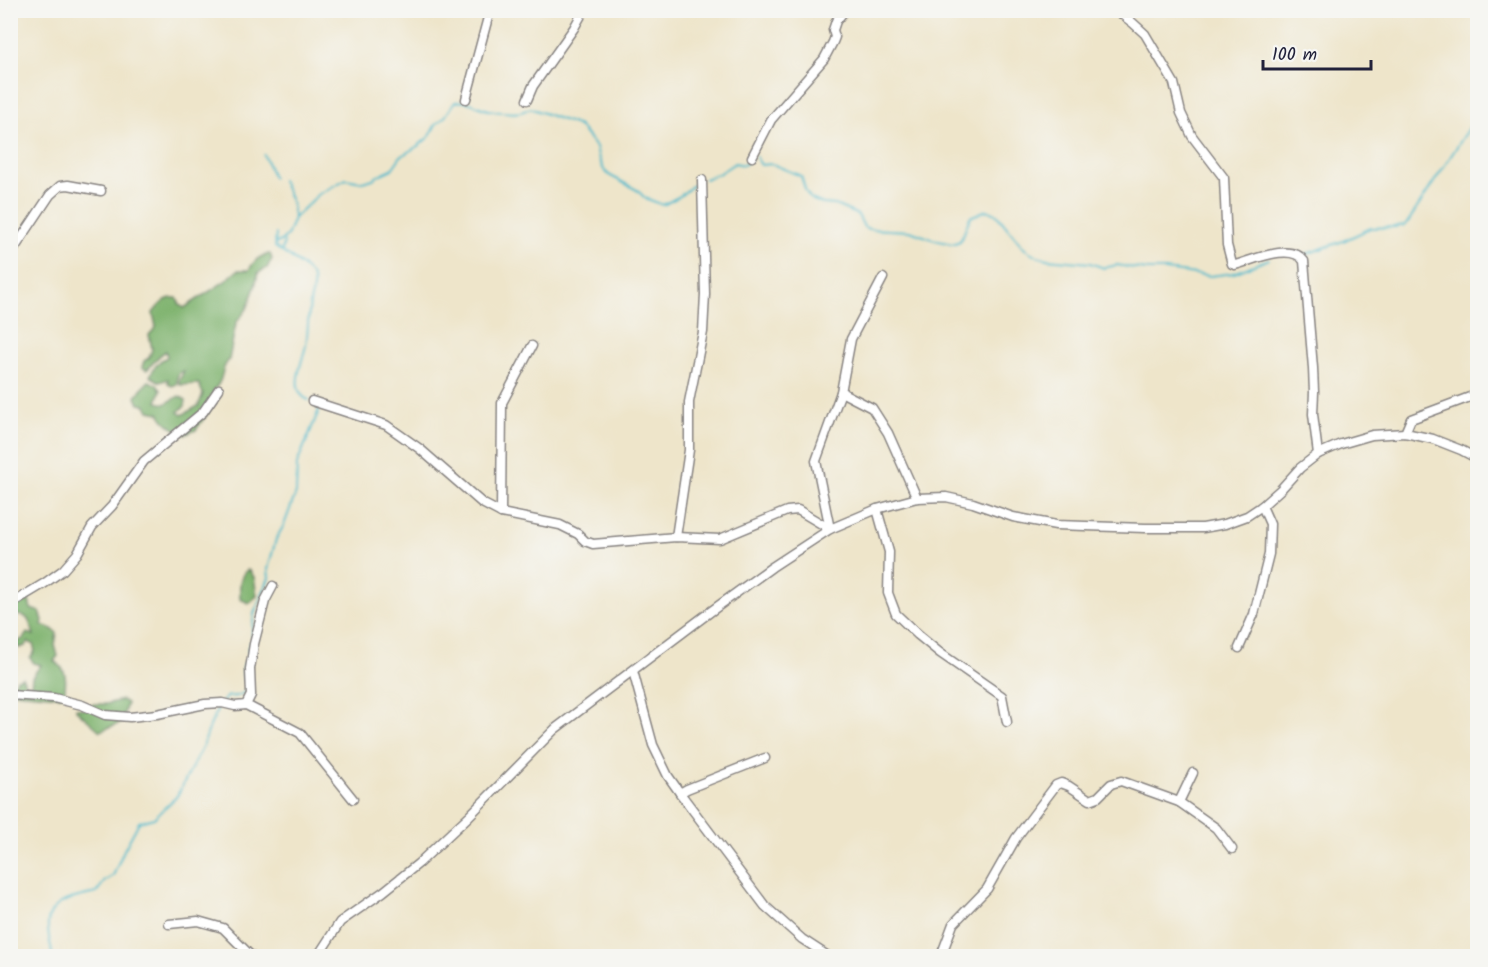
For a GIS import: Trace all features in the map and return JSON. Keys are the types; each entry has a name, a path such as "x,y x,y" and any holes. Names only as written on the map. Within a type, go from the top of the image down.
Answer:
{"street":[{"path":"466,99 490,10"},
{"path":"526,100 584,10"},
{"path":"752,157 771,120 824,59 835,37 833,30 836,21 845,10"},
{"path":"1116,10 1145,34 1174,83 1181,113 1192,136 1224,178 1227,245 1232,264 1277,253 1297,254 1304,261 1317,454"},
{"path":"676,537 689,450 689,402 703,332 705,294 702,180"},
{"path":"10,255 50,195 60,186 68,185 101,191"},
{"path":"830,529 816,461 841,392 851,339 884,278"},
{"path":"501,513 502,404 532,346"},
{"path":"10,604 63,570 77,554 92,527 112,506 144,460 203,412 219,389"},
{"path":"841,392 872,408 888,433 916,498"},
{"path":"1405,433 1411,418 1478,394"},
{"path":"312,401 386,425 420,448 482,503 501,513 561,525 593,544 676,537 720,540 787,511 798,510 830,529"},
{"path":"318,957 340,922 420,863 555,729 772,567 830,529 877,509 916,498 946,496 1013,517 1056,525 1203,528 1225,524 1247,516 1262,506 1317,454 1372,435 1405,433 1433,439 1478,459"},
{"path":"1239,648 1254,614 1269,554 1270,524 1262,506"},
{"path":"877,509 890,552 888,593 896,614 940,653 1002,696 1007,722"},
{"path":"246,705 251,694 250,669 254,644 265,601 273,586"},
{"path":"633,671 653,745 668,776 765,906 802,939 828,957"},
{"path":"10,695 54,698 82,705 105,715 130,717 205,704 246,705 300,733 353,799"},
{"path":"680,793 765,758"},
{"path":"1179,802 1193,773"},
{"path":"941,957 953,924 987,889 1016,838 1056,784 1069,786 1090,800 1098,797 1111,784 1121,781 1179,802 1216,828 1232,849"},
{"path":"169,924 198,921 223,928 251,957"}],"green space":[{"path":"270,254 272,259 267,268 258,273 247,309 236,323 229,360 213,391 216,401 196,430 185,435 167,424 159,413 149,411 146,405 139,404 136,397 149,381 161,390 157,402 165,404 179,396 186,400 185,406 178,412 182,415 198,406 203,394 199,384 180,385 179,381 184,371 179,373 177,384 172,386 168,384 168,379 160,382 150,376 161,360 167,357 166,351 147,370 142,367 152,349 149,335 156,327 153,313 169,298 177,298 184,308 238,270 249,270 257,259"},
{"path":"247,570 254,577 257,596 249,603 240,599 241,580"},
{"path":"25,598 29,601 31,609 40,612 42,625 57,633 55,645 58,656 54,661 64,671 66,680 64,694 60,696 14,692 12,689 17,679 22,677 26,685 31,686 32,677 41,665 34,663 30,658 35,651 33,644 28,642 19,648 15,643 23,639 27,633 34,635 25,617 11,615 11,605"},
{"path":"122,700 127,703 121,723 100,731 76,710 76,708 85,709 93,704"}],"waterway":[{"path":"309,400 302,396 299,390 298,376 306,345 313,279 297,262 275,247 275,244 288,234 294,218 319,194 346,179 362,182 392,169 401,156 429,137 436,124 444,118 455,102 466,102 486,109 507,112 521,112 530,108 579,126 596,147 604,170 609,175 637,190 645,198 663,205 699,182"},
{"path":"1301,256 1371,228 1406,225 1473,122 1478,122"},
{"path":"264,155 273,177"},
{"path":"756,157 761,165 772,164 801,176 811,199 823,204 835,205 858,215 864,227 869,229 910,231 952,244 960,241 970,217 987,210 996,214 1025,249 1047,259 1090,263 1104,268 1117,265 1210,276 1234,273 1269,259"},
{"path":"705,179 735,163 744,165 751,158"},
{"path":"282,180 291,201 294,217"},
{"path":"275,243 276,234"},
{"path":"282,251 284,242"},
{"path":"252,637 254,614 269,578 268,569 276,539 296,493 297,464 319,410 318,407"},
{"path":"249,654 248,648 251,642"},
{"path":"223,702 227,697 239,696 247,691 248,687 243,675 244,664 247,662"},
{"path":"52,956 48,923 54,909 59,904 73,898 96,893 105,881 113,876 139,822 154,818 177,796 203,746 219,706"}]}
